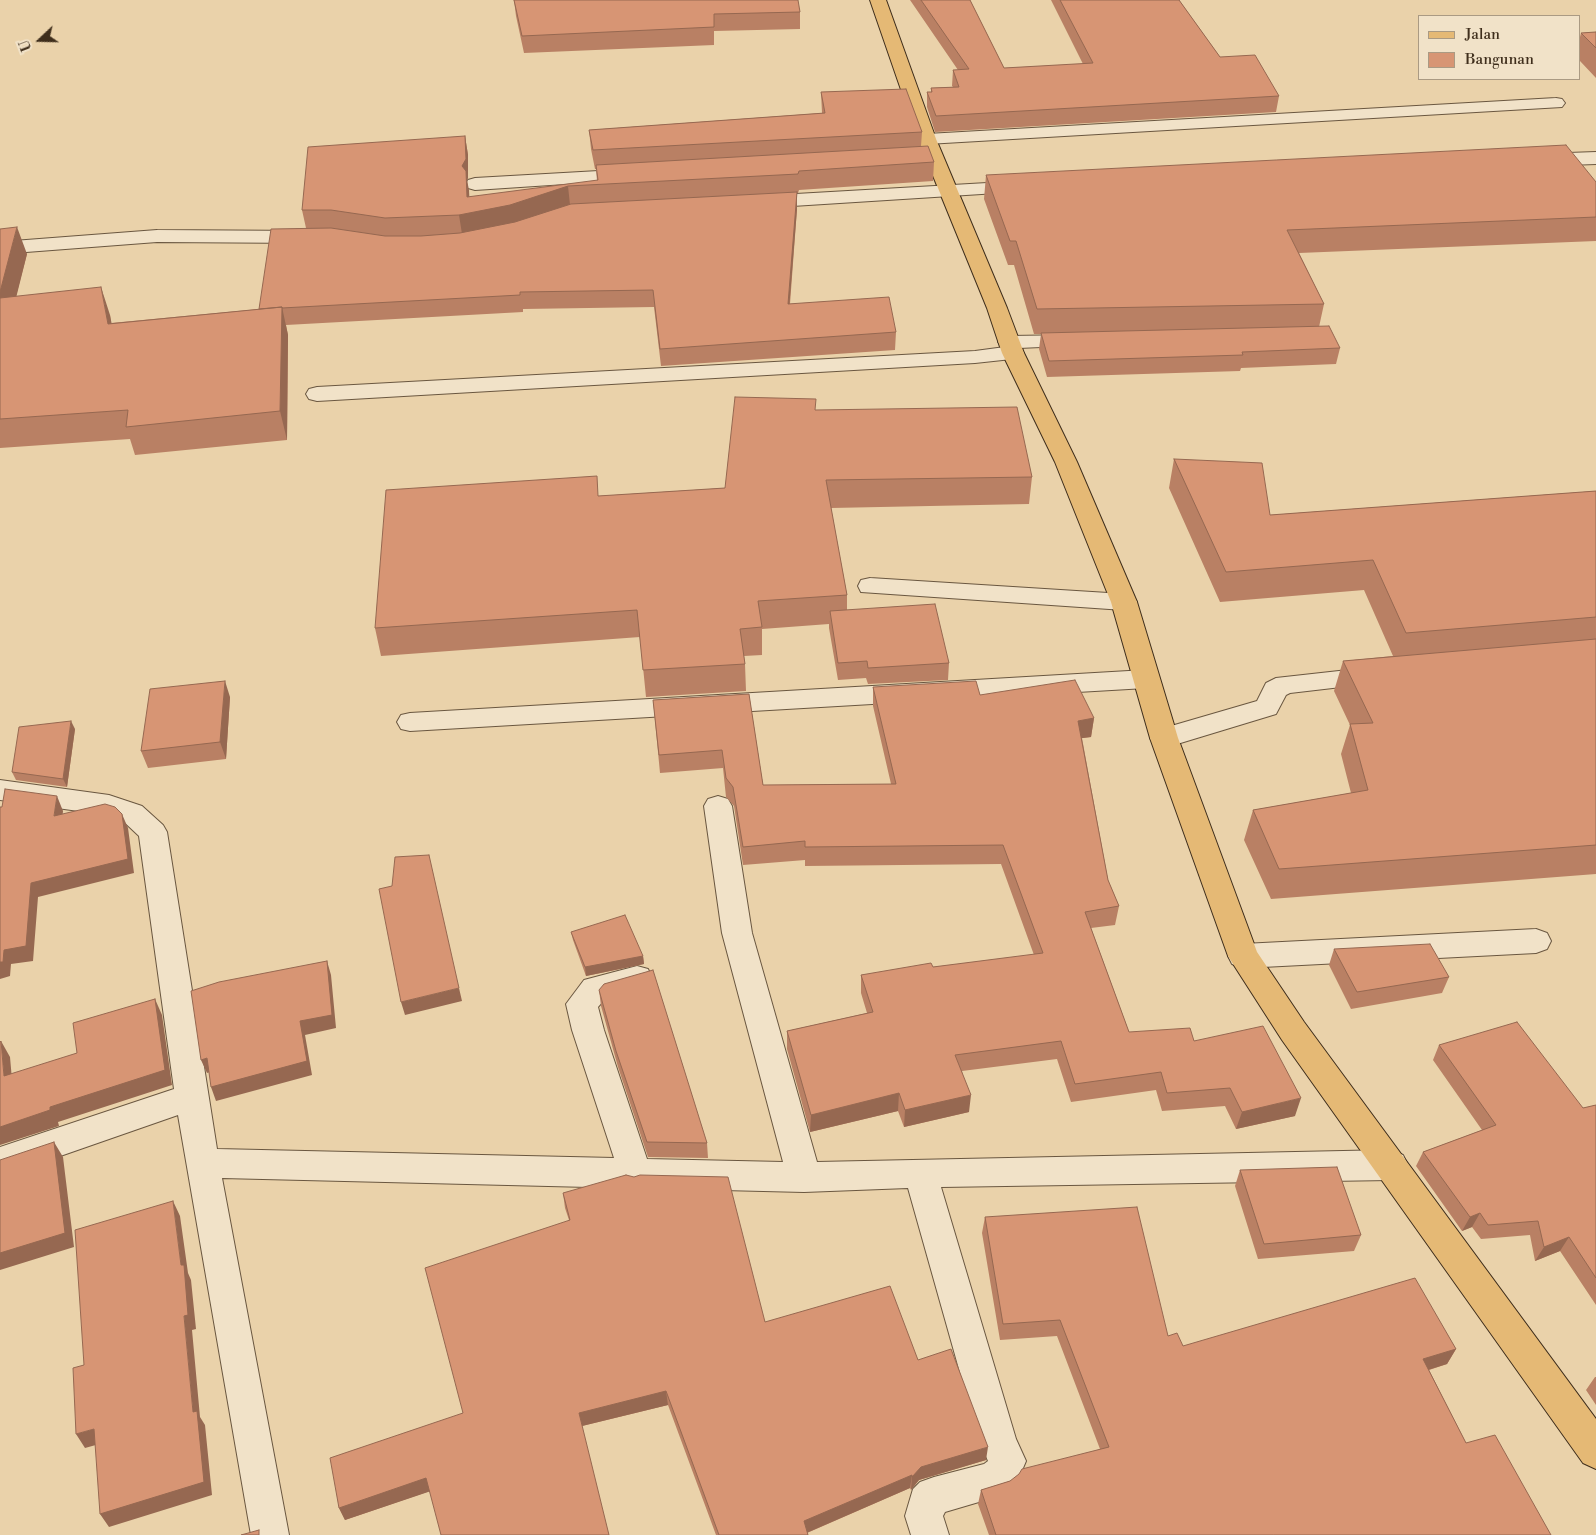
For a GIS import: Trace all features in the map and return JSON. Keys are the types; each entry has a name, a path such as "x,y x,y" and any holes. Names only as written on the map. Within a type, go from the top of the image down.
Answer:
{"main road":[{"path":"878,0 927,139 926,159 949,191 992,295 1011,348 1066,462 1124,602 1164,738 1243,956 1293,1031 1596,1450"}],"street":[{"path":"927,139 1556,103"},
{"path":"1526,161 1596,158"},
{"path":"475,184 652,174"},
{"path":"740,203 1039,186"},
{"path":"5,248 56,242 158,236 325,237"},
{"path":"317,394 975,357 1011,348 1097,341"},
{"path":"870,586 1124,602"},
{"path":"1164,738 1267,707 1276,688 1285,684 1402,674"},
{"path":"410,722 1146,679"},
{"path":"0,790 109,805 132,813 143,821 152,832 191,1097 270,1535"},
{"path":"718,806 737,933 804,1178"},
{"path":"1243,956 1536,941"},
{"path":"636,1175 588,1030 582,1004 595,989 641,977"},
{"path":"0,1162 191,1097"},
{"path":"204,1163 804,1178 920,1173 1391,1165"},
{"path":"920,1173 998,1440 1007,1461 1002,1474 993,1481 934,1496 927,1502 924,1516 930,1535"}],"building":[{"path":"514,0 798,0 800,12 714,14 714,27 522,36"},
{"path":"921,0 970,0 1004,68 1093,63 1060,0 1179,0 1220,57 1255,55 1279,96 936,116 927,92 932,92 931,88 959,87 953,70 969,69"},
{"path":"1596,32 1596,48 1581,33"},
{"path":"906,89 922,132 593,150 589,130 825,113 821,92"},
{"path":"465,136 466,159 462,166 466,171 467,197 598,180 596,165 928,146 934,162 799,171 798,174 568,186 510,205 459,215 385,218 331,210 302,210 308,147"},
{"path":"1566,145 1596,182 1596,217 1287,230 1324,304 1037,309 1016,241 1010,241 986,175"},
{"path":"797,192 788,304 889,297 896,332 660,349 653,290 520,292 520,295 259,309 271,229 331,228 385,236 421,236 460,233 515,222 571,204"},
{"path":"17,227 0,292 0,229"},
{"path":"101,287 108,324 282,307 280,411 126,427 128,410 0,419 0,298"},
{"path":"1329,326 1340,348 1242,352 1243,355 1049,361 1041,333"},
{"path":"735,397 816,399 815,410 1017,407 1032,477 826,480 847,595 758,601 762,627 740,629 745,664 643,670 637,610 375,628 386,490 597,476 598,496 725,488"},
{"path":"1174,459 1262,463 1270,515 1596,491 1596,617 1406,633 1373,560 1226,572"},
{"path":"935,604 949,663 868,668 867,661 838,663 830,611"},
{"path":"1596,639 1596,845 1279,869 1253,810 1368,790 1350,724 1373,723 1343,661"},
{"path":"1075,680 1094,718 1078,721 1108,880 1119,906 1085,912 1129,1032 1190,1028 1194,1041 1263,1026 1301,1098 1242,1112 1230,1088 1167,1093 1161,1072 1075,1084 1061,1041 955,1055 971,1095 905,1110 899,1093 811,1115 787,1031 873,1012 861,975 931,963 933,967 1043,953 1003,845 805,847 805,841 743,847 733,787 726,778 722,750 659,755 653,700 749,694 763,785 896,784 873,687 976,681 980,695"},
{"path":"225,681 220,742 141,751 150,689"},
{"path":"71,721 63,779 12,772 19,727"},
{"path":"5,789 57,796 54,816 105,804 115,807 122,814 128,859 31,883 26,946 4,950 3,962 0,962 0,807 2,807"},
{"path":"429,855 459,988 401,1002 379,889 392,886 395,857"},
{"path":"625,915 643,956 585,967 571,932"},
{"path":"1430,944 1449,977 1357,992 1334,949"},
{"path":"327,961 332,1015 300,1021 307,1061 211,1087 207,1058 201,1060 191,991 219,982"},
{"path":"653,970 707,1143 647,1142 616,1051 599,990 604,984"},
{"path":"155,999 165,1070 50,1107 50,1110 0,1127 1,1041 4,1076 77,1053 73,1023"},
{"path":"1517,1022 1583,1108 1596,1105 1596,1278 1569,1237 1544,1247 1538,1221 1488,1225 1480,1213 1470,1217 1423,1152 1496,1125 1439,1045"},
{"path":"54,1142 65,1233 0,1253 0,1160"},
{"path":"1337,1167 1361,1235 1264,1244 1240,1170"},
{"path":"626,1175 634,1177 640,1175 728,1177 765,1322 890,1286 918,1360 951,1349 988,1447 921,1467 912,1477 912,1475 804,1521 808,1535 719,1535 666,1391 579,1413 609,1535 441,1535 426,1478 339,1508 330,1458 463,1413 425,1268 570,1220 563,1193"},
{"path":"173,1201 181,1265 184,1265 188,1315 184,1316 193,1412 197,1411 204,1482 100,1514 94,1429 76,1434 73,1368 84,1365 75,1230"},
{"path":"1137,1207 1168,1336 1177,1333 1183,1346 1415,1278 1456,1349 1423,1359 1466,1443 1495,1435 1551,1535 996,1535 981,1490 1010,1481 1022,1469 1109,1447 1060,1320 1003,1324 985,1217"},
{"path":"259,1530 259,1535 241,1535"}]}
